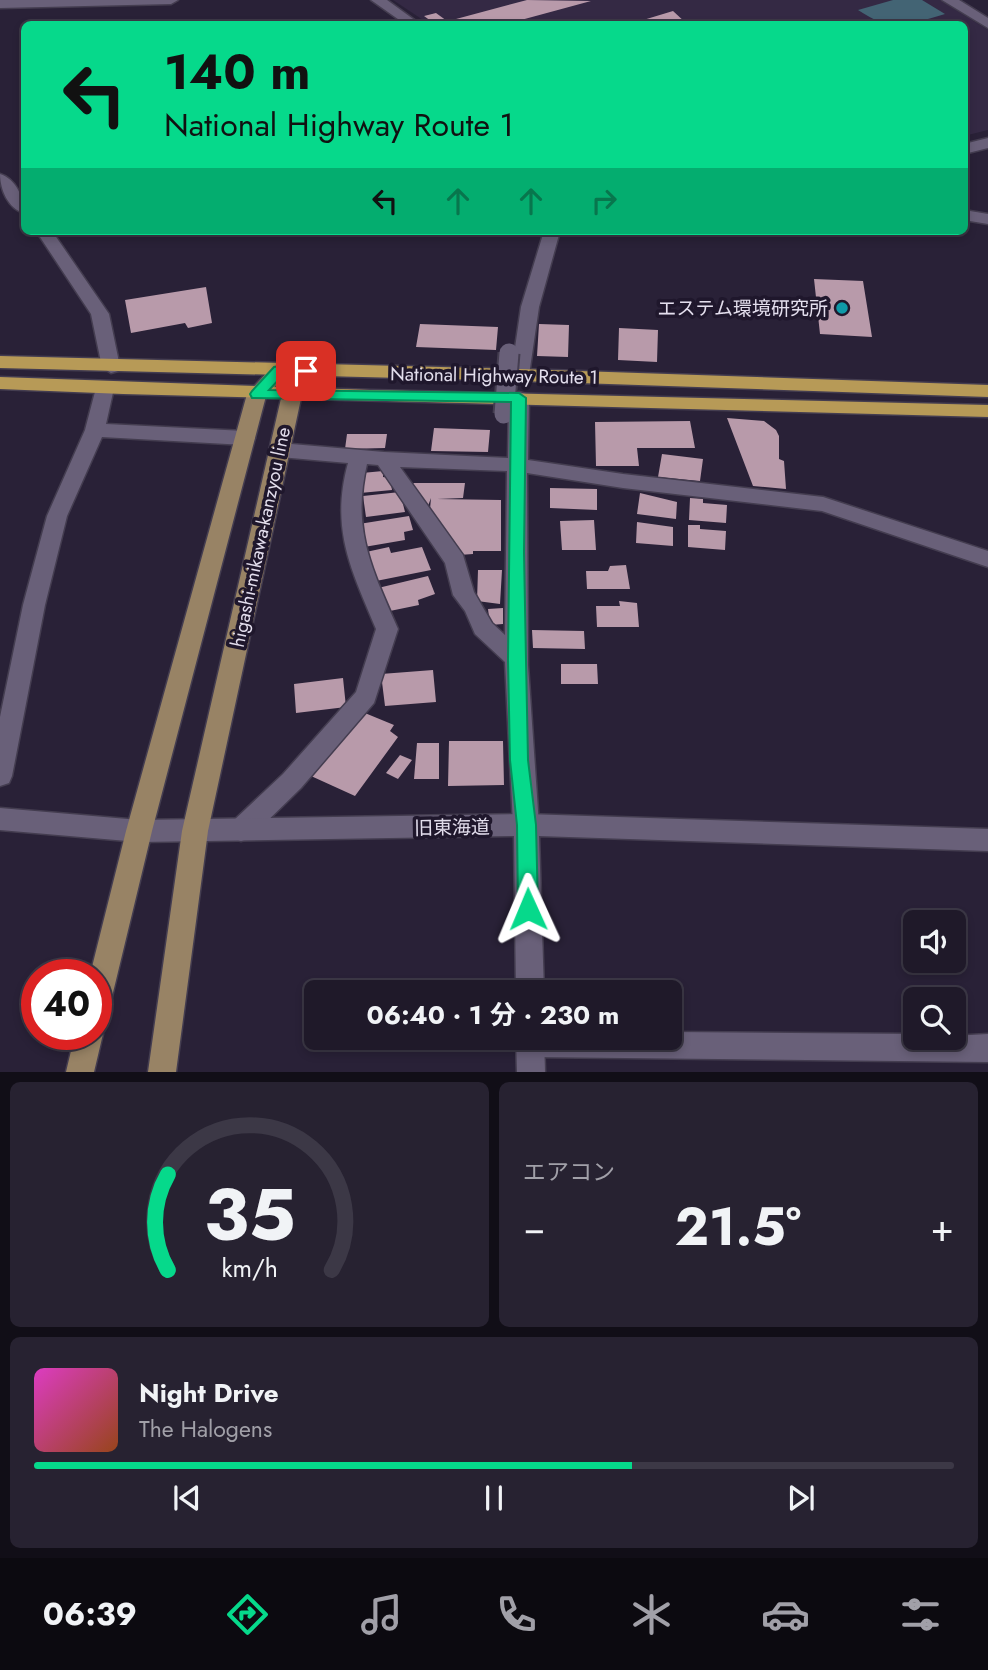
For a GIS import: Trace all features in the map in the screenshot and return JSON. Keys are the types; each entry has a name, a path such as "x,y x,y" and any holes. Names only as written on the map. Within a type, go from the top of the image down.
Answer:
{"highway":[{"name":"National Highway Route 1","path":"0,362 257,394 512,406 988,411"},
{"name":"National Highway Route 1","path":"0,383 279,370 520,375 988,391"}],"main road":[{"name":"higashi-mikawa-kanzyou line","path":"107,959 139,831 257,394 279,370"},
{"path":"279,370 292,394"},
{"name":"higashi-mikawa-kanzyou line","path":"162,1072 195,831 292,394"},
{"path":"80,1072 85,1050"}],"street":[{"path":"0,5 171,0"},
{"path":"378,0 409,21"},
{"path":"949,0 988,24"},
{"path":"968,148 988,143"},
{"path":"0,179 21,204"},
{"path":"968,216 988,219"},
{"path":"0,776 34,605 57,516 95,430 108,377 100,314 47,235"},
{"path":"520,375 530,307 551,235"},
{"path":"509,354 517,465 519,760 526,825 530,980"},
{"path":"95,430 245,438"},
{"path":"280,450 384,459 517,465 623,481 823,504 988,559"},
{"path":"241,830 292,781 366,696 387,629 356,556 351,519 352,484 359,457"},
{"path":"384,459 455,561 464,594 474,607 483,628 517,660"},
{"name":"旧東海道","path":"0,819 139,831 526,825 988,840"},
{"path":"531,1051 988,1048"}],"shaded area":[{"path":"393,0 940,0 988,30 988,130 968,135 968,21 424,21"}],"water":[{"path":"893,0 922,0 945,14 920,21 878,21 858,10"}],"building":[{"path":"527,0 591,1 522,21 456,19"},
{"path":"673,11 684,21 640,21"},
{"path":"436,13 447,21 431,21 424,16"},
{"name":"エステム環境研究所","path":"814,279 863,281 872,337 820,334"},
{"path":"206,287 212,323 188,328 185,323 131,333 125,300"},
{"path":"420,324 498,327 496,350 416,347"},
{"path":"539,324 569,325 568,357 537,356"},
{"path":"619,328 658,330 657,362 618,360"},
{"path":"727,418 764,421 776,430 779,436 779,459 784,461 786,489 753,486"},
{"path":"690,421 695,448 637,448 639,466 596,466 595,422"},
{"path":"434,428 490,430 488,452 431,451"},
{"path":"347,434 387,434 385,448 345,449"},
{"path":"662,454 703,459 700,481 658,477"},
{"path":"383,471 383,477 390,478 392,490 360,493 362,473"},
{"path":"465,483 463,498 437,499 501,500 501,551 473,551 473,554 459,555 430,509 431,498 428,506 411,485"},
{"path":"550,488 597,489 597,510 550,508"},
{"path":"400,492 405,512 366,517 363,496"},
{"path":"640,493 677,502 676,519 637,514"},
{"path":"690,498 703,499 703,503 727,505 726,523 689,520"},
{"path":"409,516 413,530 404,532 405,540 364,547 359,524"},
{"path":"594,520 596,550 562,550 560,521"},
{"path":"637,522 673,527 673,546 636,543"},
{"path":"688,525 726,531 725,550 688,547"},
{"path":"389,547 391,553 422,547 431,570 376,581 366,552"},
{"path":"626,565 630,589 587,589 586,571 608,571 610,566"},
{"path":"478,570 502,570 500,604 477,601"},
{"path":"428,576 435,594 418,600 419,605 385,612 378,588"},
{"path":"619,601 637,603 639,627 597,627 596,606 620,606"},
{"path":"503,608 503,624 490,625 488,609"},
{"path":"532,630 584,631 585,649 533,648"},
{"path":"561,664 597,664 598,684 561,684"},
{"path":"433,670 436,702 385,706 381,674"},
{"path":"343,678 346,707 296,713 294,684"},
{"path":"360,711 394,725 390,731 398,737 355,796 311,776"},
{"path":"449,741 503,741 504,785 448,786"},
{"path":"417,743 439,743 439,779 414,779"},
{"path":"400,755 412,760 398,779 386,773"}],"place":[{"name":"エステム環境研究所","path":"842,308"}],"route":[{"path":"306,371 279,370 257,394 519,398 517,660 519,760 526,825 528,909"}]}
